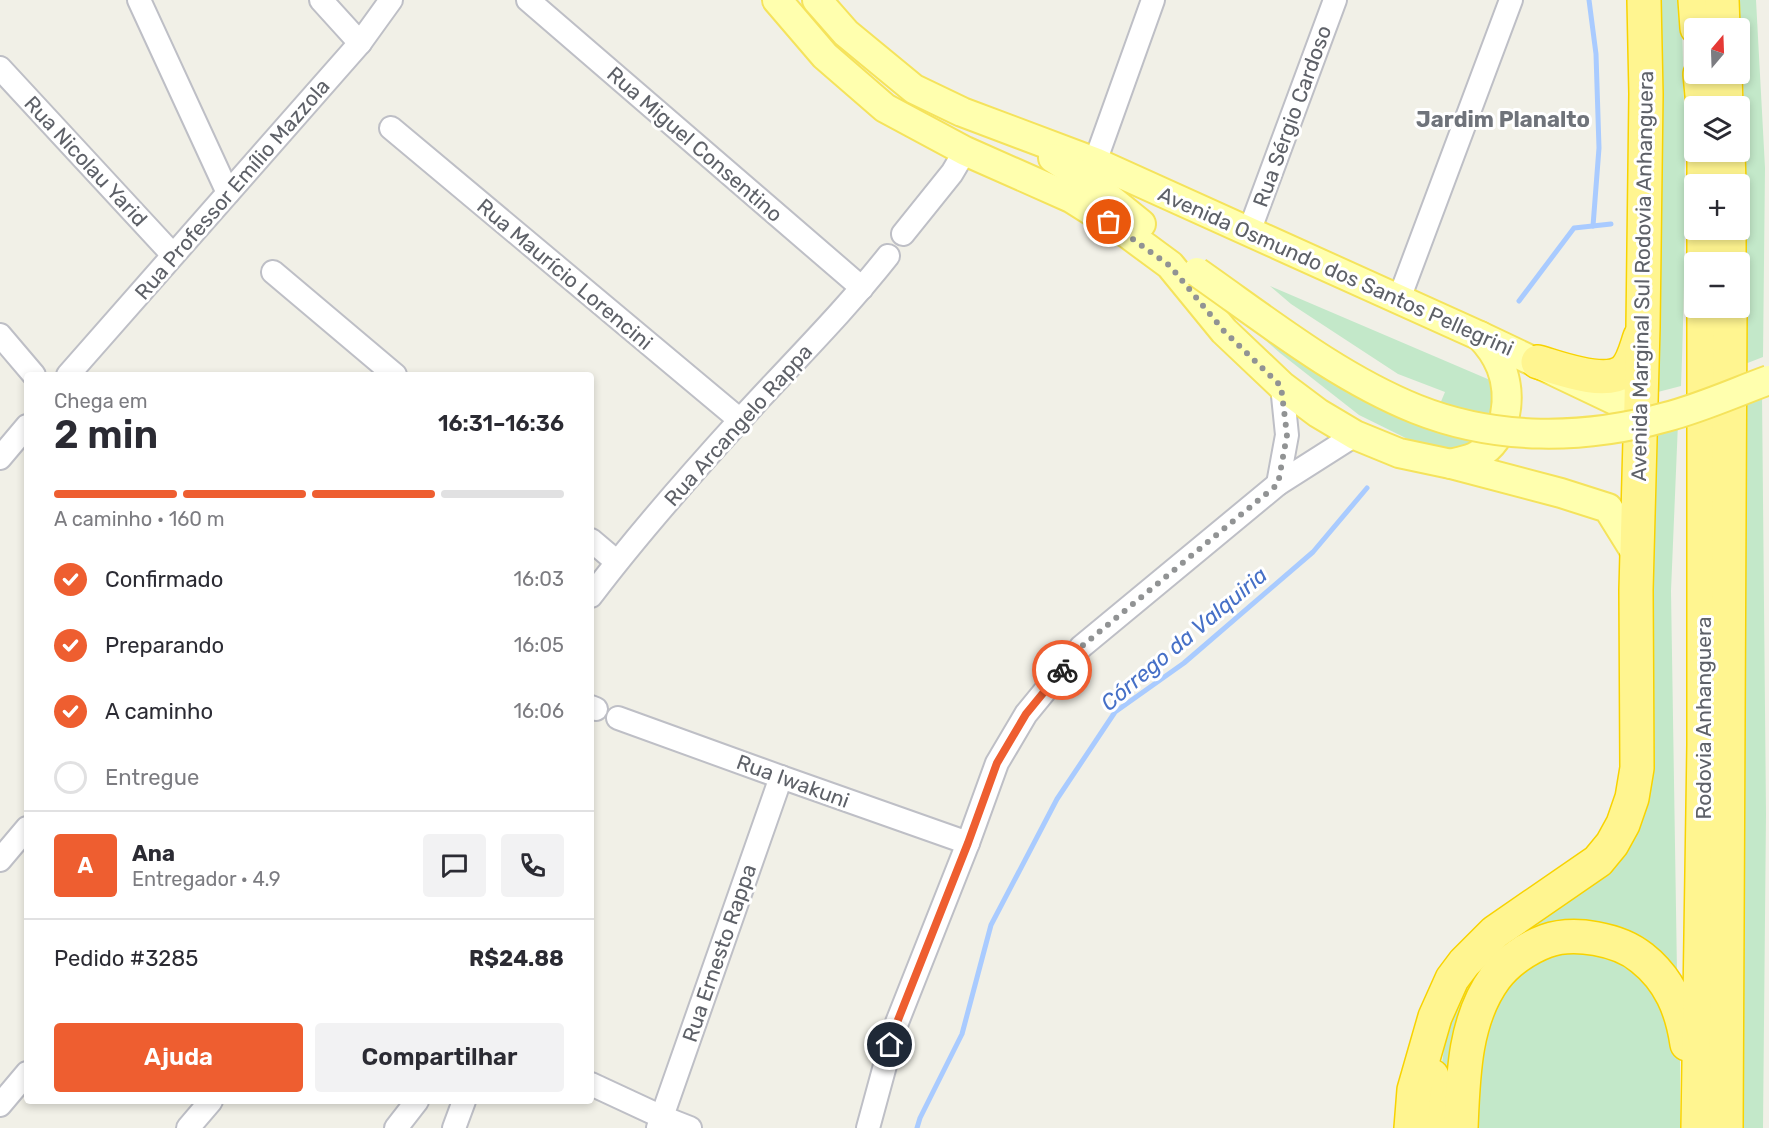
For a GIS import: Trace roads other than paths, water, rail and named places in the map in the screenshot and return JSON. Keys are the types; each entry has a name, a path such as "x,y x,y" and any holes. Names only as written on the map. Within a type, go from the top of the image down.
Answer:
{"highway":[{"name":"Avenida Marginal Sul Rodovia Anhanguera","path":"1435,1017 1452,979 1478,948 1495,932 1598,861 1612,844 1623,824 1632,798 1637,768 1636,553 1643,327 1646,94 1644,0"},
{"path":"1695,0 1696,18"},
{"path":"1722,0 1723,18"},
{"name":"Rodovia Anhanguera","path":"1698,1120 1704,745 1704,318"},
{"name":"Rodovia Anhanguera","path":"1726,1128 1730,318"},
{"path":"1538,362 1593,377 1612,377 1625,370 1634,356 1643,327"},
{"path":"1461,1128 1462,1089 1468,1048 1475,1020 1486,992 1496,977 1527,950 1547,940 1569,936 1609,941 1625,947 1641,956 1666,984 1684,1022 1698,1120"},
{"path":"1411,1128 1414,1090 1435,1017"},
{"path":"1435,1017 1431,1089 1436,1128"}],"main road":[{"path":"777,0 825,56 885,108 965,151 1071,198 1128,234 1197,272 1313,352 1369,387 1416,409 1449,421 1483,429 1525,434 1562,434 1627,426 1668,417 1769,380"},
{"name":"Avenida Osmundo dos Santos Pellegrini","path":"817,0 846,33 914,89 962,112 1095,162 1538,362 1640,412"},
{"name":"Avenida Osmundo dos Santos Pellegrini","path":"996,124 1084,178 1197,272"},
{"path":"1128,234 1170,266 1224,331 1281,386 1318,413 1355,435 1399,453 1451,464 1608,508 1636,553"},
{"path":"1451,464 1478,455 1493,442 1506,414 1505,381 1502,369 1490,346 1480,336"}],"street":[{"path":"139,0 228,193"},
{"path":"321,0 360,43"},
{"name":"Rua Professor Emílio Mazzola","path":"71,372 360,43 391,0"},
{"name":"Rua Miguel Consentino","path":"528,0 862,288"},
{"path":"1095,162 1153,0"},
{"name":"Rua Sérgio Cardoso","path":"1249,232 1335,0"},
{"path":"1399,299 1511,0"},
{"name":"Rua Nicolau Yarid","path":"0,68 173,255"},
{"name":"Rua Maurício Lorencini","path":"391,128 740,420"},
{"path":"903,234 952,173 965,151"},
{"name":"Rua Arcangelo Rappa","path":"594,592 617,562 740,420 862,288 888,255"},
{"path":"273,272 391,372"},
{"path":"0,335 31,372"},
{"path":"1278,484 1287,435 1281,386"},
{"path":"0,458 24,430"},
{"path":"868,1128 896,1025 997,763 1026,714 1081,647 1278,484 1355,435"},
{"path":"594,543 617,562"},
{"name":"Rua Iwakuni","path":"618,718 968,843"},
{"name":"Rua Ernesto Rappa","path":"660,1123 781,777"},
{"path":"0,860 24,832"},
{"path":"0,1105 24,1077"},
{"path":"594,1086 660,1123 690,1128"},
{"path":"188,1128 208,1104"},
{"path":"396,1128 415,1104"},
{"path":"454,1128 463,1104"}],"waterway":[{"path":"1589,0 1596,54 1599,148 1593,226"},
{"name":"Córrego da Valquiria","path":"1519,301 1574,228 1611,224"},
{"name":"Córrego da Valquiria","path":"917,1128 962,1034 991,925 1057,799 1115,712 1184,663 1313,552 1367,488"}],"district":[{"name":"Jardim Planalto","path":"1503,119"}]}
